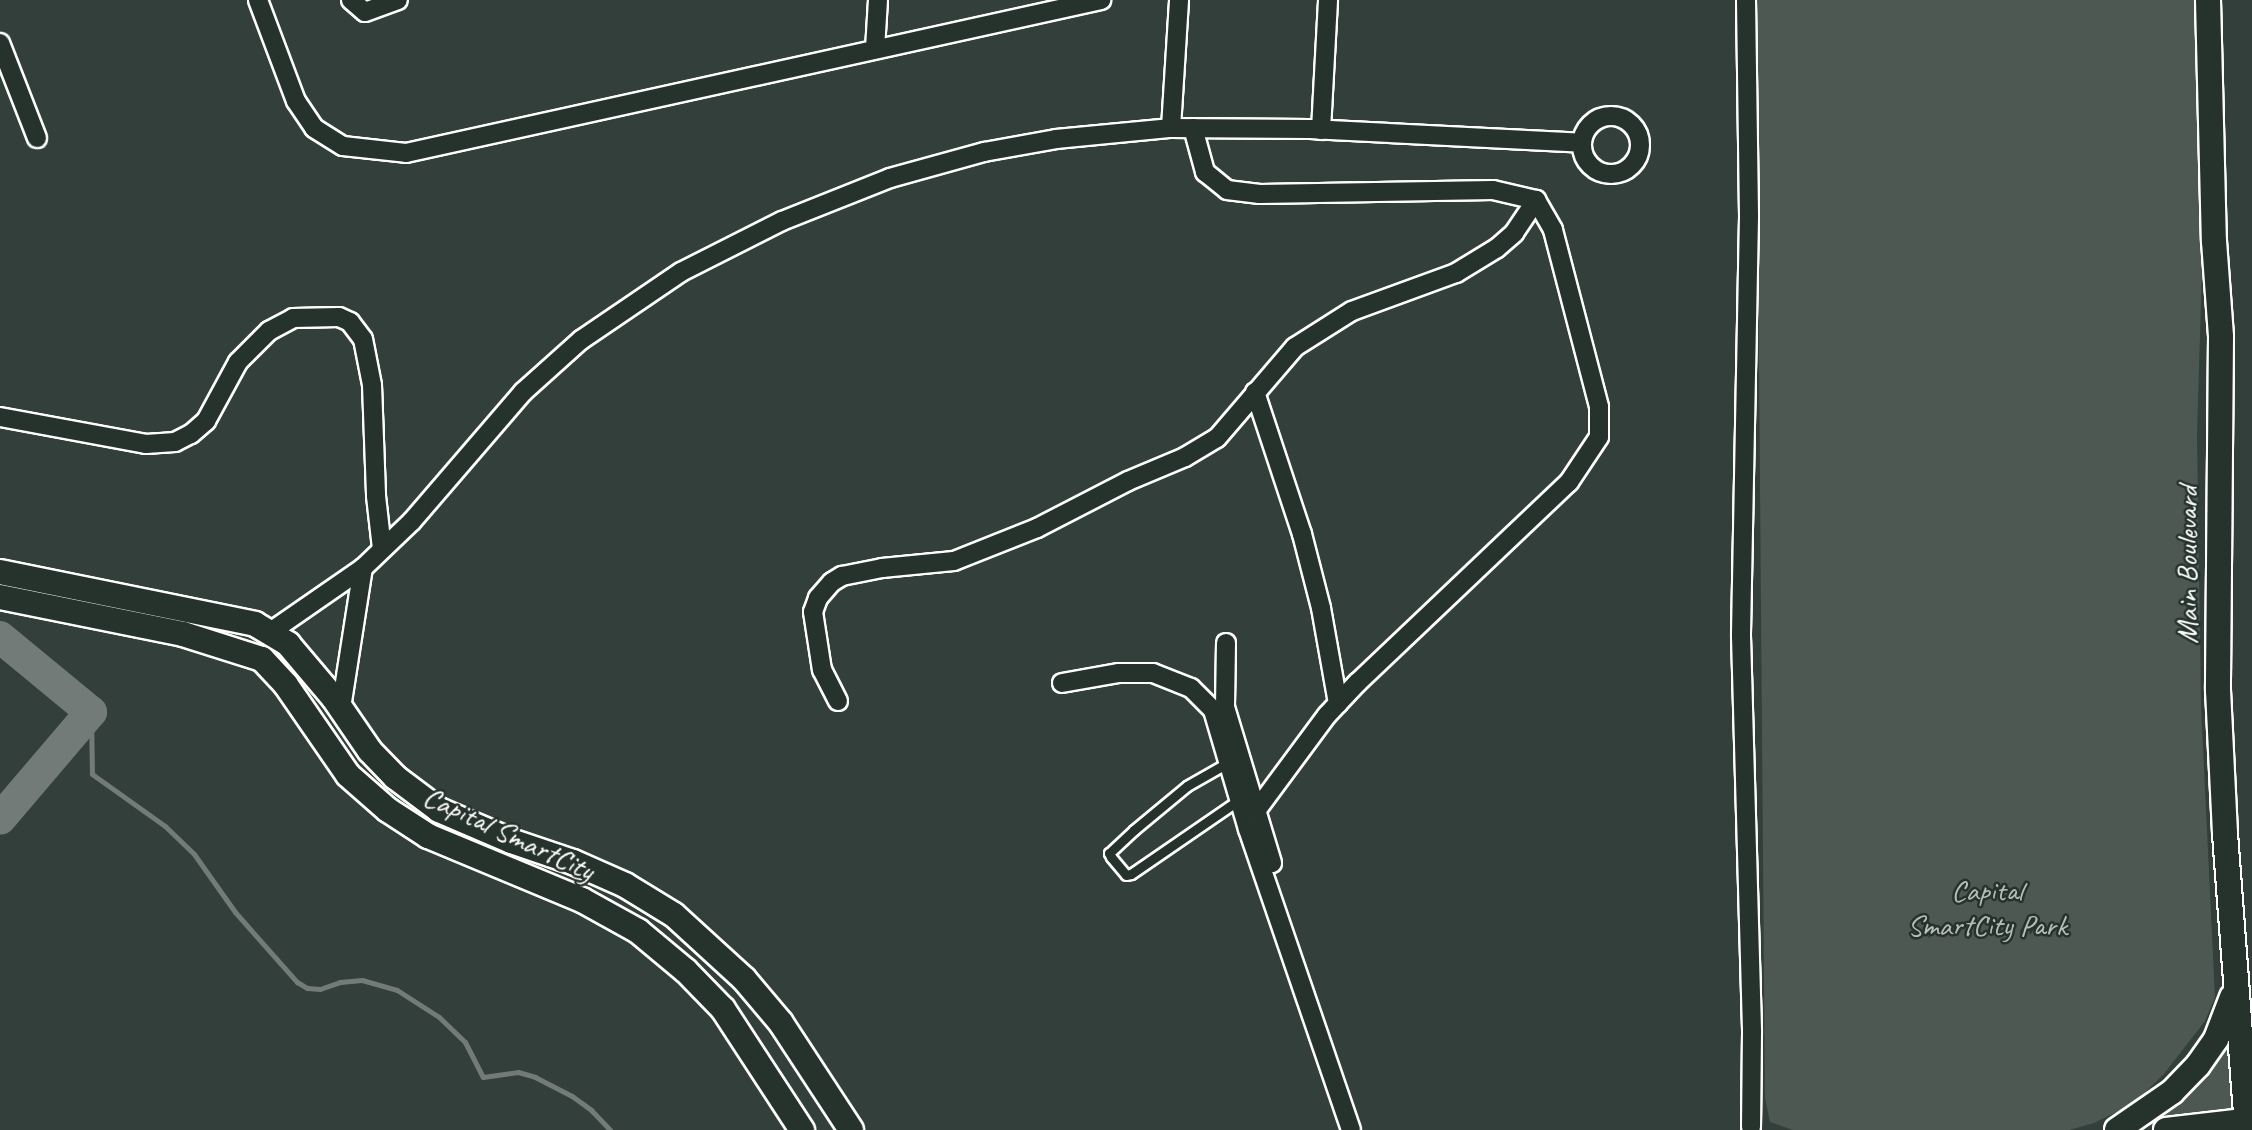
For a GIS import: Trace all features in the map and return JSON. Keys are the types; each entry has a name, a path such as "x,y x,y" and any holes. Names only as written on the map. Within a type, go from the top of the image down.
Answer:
{"street":[{"path":"258,0 296,101 314,128 343,146 406,153 875,50 1028,8 1101,0"},
{"path":"351,0 365,12 398,0"},
{"path":"875,50 878,0"},
{"path":"1171,128 1179,0"},
{"path":"1321,130 1328,0"},
{"path":"1733,1130 1757,1128 1741,649 1749,243 1746,0"},
{"name":"Main Boulevard","path":"2208,0 2214,228 2221,337 2218,690 2235,984 2249,1124"},
{"path":"0,43 37,138"},
{"path":"269,633 363,568 412,521 523,392 581,340 681,272 782,220 890,178 984,152 1044,141 1171,128 1321,130 1582,144"},
{"path":"1193,128 1205,172 1227,190 1261,194 1493,190 1536,200 1553,230 1599,407 1599,437 1569,482 1338,702 1251,816"},
{"path":"838,701 822,670 813,612 818,598 832,582 842,576 882,568 954,561 1037,528 1217,438 1295,347 1352,311 1456,273 1497,248 1514,233 1536,200"},
{"path":"0,417 146,444 175,442 191,434 206,421 238,362 269,331 293,318 339,317 350,322 363,339 372,385 376,496 383,549"},
{"path":"1255,392 1302,534 1321,608 1338,702"},
{"path":"341,708 363,568"},
{"path":"0,572 255,624 288,645 341,708 370,751 395,777 439,810 625,885 674,915 744,979 773,1014 851,1130"},
{"name":"Capital SmartCity","path":"0,597 183,634 262,659 286,685 348,775 388,810 428,836 582,900 638,931 686,971 723,1009 802,1130"},
{"path":"1226,643 1219,708 1229,762 1240,799 1251,816 1335,1068 1361,1130"},
{"path":"1062,683 1119,673 1153,673 1191,688 1219,708 1351,1130"},
{"path":"2117,1130 2172,1092 2198,1065 2216,1039 2235,984"},
{"path":"2166,1130 2249,1124"}],"lane":[{"path":"1229,762 1187,786 1109,853 1126,875 1131,874 1240,799"}],"green space":[{"name":"Capital SmartCity Park","path":"1756,0 2202,0 2204,203 2197,434 2201,706 2215,997 2205,1021 2164,1074 2133,1104 2094,1123 2069,1130 1793,1130 1770,1122 1765,1098"},
{"path":"2228,1030 2237,1117 2145,1126"}],"waterway":[{"path":"0,637 91,712 0,819"},
{"path":"91,712 92,774 165,826 194,854 235,912 297,982 307,988 320,989 340,982 362,980 397,990 439,1017 465,1042 483,1077 518,1072 535,1077 572,1096 591,1110 610,1130"}]}
